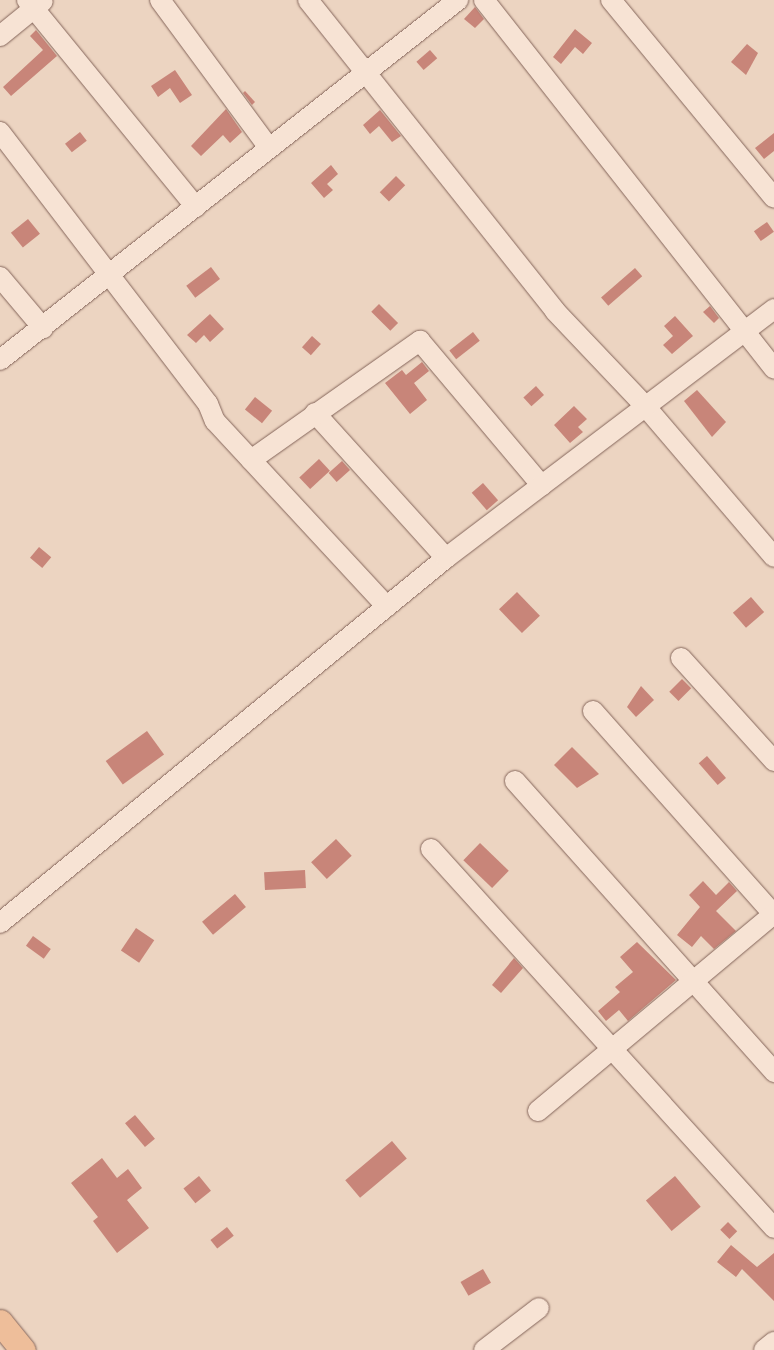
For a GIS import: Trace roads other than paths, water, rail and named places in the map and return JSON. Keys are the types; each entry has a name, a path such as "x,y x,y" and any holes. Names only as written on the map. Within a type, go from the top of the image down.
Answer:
{"main road":[{"path":"0,1322 23,1350"}],"street":[{"path":"160,0 268,148"},
{"path":"308,0 363,72 555,312 646,407 774,557"},
{"path":"0,360 112,275 363,72 458,0"},
{"path":"484,0 746,330 774,368"},
{"path":"610,0 774,198"},
{"path":"0,36 35,3 196,207"},
{"path":"0,132 112,275 208,404 215,421 387,607"},
{"path":"0,277 43,328"},
{"path":"0,923 446,558 774,309"},
{"path":"251,460 315,413 420,341 542,486"},
{"path":"315,413 446,558"},
{"path":"681,658 774,761"},
{"path":"538,1111 694,985 774,914 593,711"},
{"path":"515,781 694,985 774,1072"},
{"path":"431,849 774,1228"},
{"path":"484,1350 539,1308"},
{"path":"764,1350 774,1342"}]}
